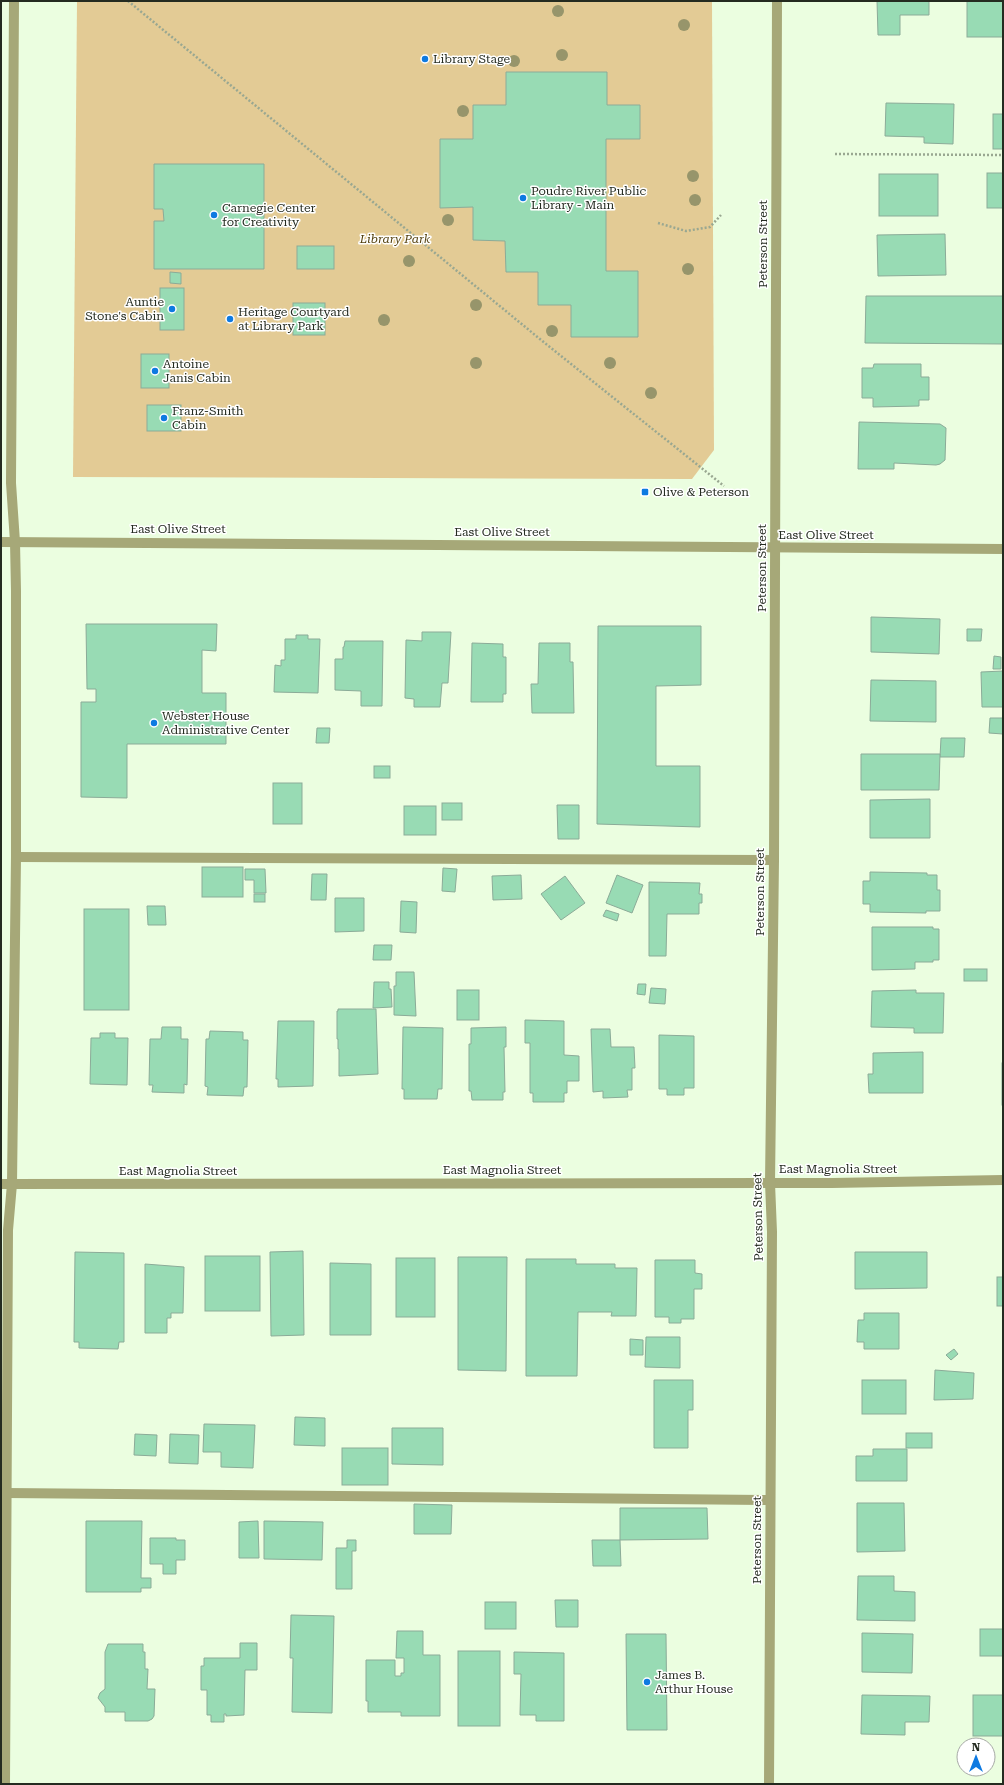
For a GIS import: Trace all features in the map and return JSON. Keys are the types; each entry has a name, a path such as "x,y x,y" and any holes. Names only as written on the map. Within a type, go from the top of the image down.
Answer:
{"street":[{"path":"5,1784 8,1230 12,1184 16,857 15,542 12,483 14,1"},
{"name":"Peterson Street","path":"769,1784 772,1232 770,1183 774,860 777,1"},
{"name":"East Olive Street","path":"1,542 1003,549"},
{"path":"16,857 774,860"},
{"name":"East Magnolia Street","path":"1,1184 770,1183 1003,1180"},
{"path":"6,1493 770,1500"}],"path":[{"path":"128,1 546,344 724,486"},
{"path":"835,154 1003,155"},
{"path":"658,223 686,231 710,226 721,215"}],"green space":[{"name":"Library Park","path":"77,1 712,1 714,450 692,479 73,477"}],"building":[{"path":"877,1 929,1 929,15 900,15 900,35 878,35"},
{"path":"967,1 1003,1 1003,37 967,37"},
{"name":"Poudre River Public Library - Main","path":"506,72 607,72 607,105 640,105 640,139 606,139 606,271 638,271 638,337 571,337 571,305 538,305 538,272 506,272 505,241 473,240 473,207 440,208 440,139 473,139 473,105 506,105"},
{"path":"886,103 954,104 953,144 924,143 924,137 885,136"},
{"path":"993,114 1003,114 1003,149 993,149"},
{"name":"Carnegie Center for Creativity","path":"154,164 264,164 264,269 154,269 154,221 164,221 163,209 154,209"},
{"path":"987,173 1003,173 1003,208 987,208"},
{"path":"879,174 938,174 938,216 879,216"},
{"path":"945,234 946,275 878,276 877,235"},
{"path":"297,246 334,246 334,269 297,269"},
{"path":"170,272 181,273 181,284 170,283"},
{"name":"Auntie Stone's Cabin","path":"160,288 184,288 184,330 160,330"},
{"path":"866,296 1003,296 1003,344 865,343"},
{"path":"293,303 325,303 325,335 293,335"},
{"name":"Antoine Janis Cabin","path":"141,354 169,354 169,388 141,388"},
{"path":"874,364 921,364 921,377 929,377 929,400 919,400 919,406 873,407 873,398 862,398 862,368 873,368"},
{"name":"Franz-Smith Cabin","path":"147,405 181,405 181,431 147,431"},
{"path":"859,422 940,424 946,428 945,460 936,465 894,463 894,469 858,469"},
{"path":"871,617 940,619 939,654 871,652"},
{"name":"Webster House Administrative Center","path":"86,624 217,624 216,651 202,650 202,693 226,693 226,744 127,744 127,798 81,797 81,702 96,702 96,689 87,689"},
{"path":"598,626 701,626 701,685 656,686 656,766 700,766 700,827 597,824"},
{"path":"967,629 982,629 981,641 967,641"},
{"path":"422,632 451,632 448,683 442,683 440,707 414,707 414,699 405,698 406,640 422,641"},
{"path":"296,635 308,635 308,639 320,639 318,693 274,692 275,665 281,666 281,660 285,660 285,639 296,639"},
{"path":"345,641 383,641 382,706 361,706 361,691 335,690 335,659 343,659 343,647"},
{"path":"472,643 503,644 503,657 506,657 506,694 503,694 503,702 471,702"},
{"path":"539,643 570,643 570,662 573,662 574,713 532,713 531,684 538,684"},
{"path":"994,656 1001,657 1001,669 993,669"},
{"path":"1003,671 1003,707 982,707 981,672"},
{"path":"871,680 936,681 936,722 870,721"},
{"path":"990,718 1003,718 1003,734 989,733"},
{"path":"317,728 330,728 329,743 316,743"},
{"path":"941,738 965,738 964,757 940,757"},
{"path":"861,754 940,754 939,790 861,790"},
{"path":"374,766 390,766 390,778 374,778"},
{"path":"273,783 302,783 302,824 273,824"},
{"path":"930,799 930,838 870,838 870,800"},
{"path":"442,803 462,803 462,820 442,820"},
{"path":"557,805 579,805 579,839 558,839"},
{"path":"404,806 436,806 436,835 404,835"},
{"path":"202,867 243,867 243,897 202,897"},
{"path":"443,868 457,869 455,892 442,891"},
{"path":"245,869 265,869 266,893 254,893 254,880 245,880"},
{"path":"870,872 927,873 927,875 937,875 937,890 940,890 940,911 926,911 926,913 870,912 870,904 863,904 863,881 870,881"},
{"path":"312,874 327,874 326,900 311,900"},
{"path":"521,875 522,899 493,900 492,876"},
{"path":"617,875 643,885 632,913 606,903"},
{"path":"565,876 585,903 561,920 541,894"},
{"path":"649,882 700,883 699,894 702,894 702,903 699,903 699,914 667,914 666,956 649,956"},
{"path":"254,894 265,894 265,902 254,902"},
{"path":"335,898 364,898 364,931 335,932"},
{"path":"401,901 417,902 416,933 400,932"},
{"path":"147,906 165,906 166,925 148,925"},
{"path":"84,909 129,909 129,1010 84,1010"},
{"path":"606,910 619,914 617,921 603,916"},
{"path":"872,927 933,927 933,929 939,929 939,960 933,960 933,962 915,962 915,969 872,970"},
{"path":"374,945 392,945 391,960 373,960"},
{"path":"964,969 987,969 987,981 964,981"},
{"path":"396,972 414,972 416,1016 394,1015 394,986 396,986"},
{"path":"374,982 389,982 392,1007 373,1008"},
{"path":"638,984 646,984 645,995 637,994"},
{"path":"651,988 666,989 665,1004 649,1003"},
{"path":"457,990 479,990 479,1020 457,1020"},
{"path":"916,990 916,993 944,993 943,1033 914,1033 914,1028 871,1027 872,991"},
{"path":"338,1009 376,1009 378,1074 339,1076 339,1049 337,1039"},
{"path":"525,1020 564,1021 564,1055 579,1056 579,1081 567,1081 567,1093 564,1093 564,1102 533,1102 533,1093 530,1093 530,1043 525,1043"},
{"path":"278,1021 314,1021 313,1086 278,1087 278,1079 276,1079"},
{"path":"162,1027 181,1027 181,1039 188,1039 187,1085 184,1084 184,1093 152,1092 153,1085 149,1085 150,1039 161,1039"},
{"path":"403,1027 443,1028 442,1089 438,1089 437,1099 404,1099 404,1089 402,1089"},
{"path":"506,1027 506,1047 504,1047 505,1092 503,1092 503,1100 472,1100 471,1091 469,1091 469,1044 471,1044 471,1028"},
{"path":"591,1029 610,1029 611,1047 634,1047 635,1068 632,1068 632,1090 627,1090 628,1097 603,1098 603,1091 593,1092"},
{"path":"210,1031 243,1032 243,1040 248,1040 247,1087 244,1087 243,1096 207,1095 208,1087 205,1086 206,1039 209,1039"},
{"path":"100,1033 115,1033 115,1038 128,1038 127,1085 90,1084 91,1038 100,1038"},
{"path":"659,1035 694,1036 694,1088 684,1088 684,1095 667,1095 667,1089 659,1089"},
{"path":"923,1052 923,1093 869,1093 868,1074 873,1074 873,1053"},
{"path":"1003,1063 1003,1105 1002,1105"},
{"path":"303,1251 304,1335 271,1336 270,1252"},
{"path":"75,1252 124,1253 124,1342 119,1342 118,1349 79,1348 79,1342 74,1342"},
{"path":"855,1252 927,1252 927,1288 855,1289"},
{"path":"205,1256 260,1256 260,1311 205,1311"},
{"path":"458,1257 507,1257 506,1371 458,1370"},
{"path":"396,1258 435,1258 435,1317 396,1317"},
{"path":"526,1259 576,1259 576,1264 615,1264 615,1268 637,1268 636,1316 611,1316 612,1312 578,1312 577,1376 526,1376"},
{"path":"655,1260 695,1260 695,1273 702,1274 702,1289 694,1289 694,1319 681,1319 681,1323 669,1323 669,1317 655,1317"},
{"path":"330,1263 371,1264 371,1335 330,1335"},
{"path":"145,1264 184,1267 183,1313 171,1313 171,1318 167,1318 167,1333 145,1333"},
{"path":"997,1277 1003,1277 1003,1306 997,1306"},
{"path":"864,1313 899,1313 899,1349 864,1349 864,1342 857,1342 858,1320 864,1320"},
{"path":"646,1337 680,1337 680,1368 645,1367"},
{"path":"630,1339 643,1340 643,1355 630,1355"},
{"path":"954,1349 958,1354 951,1360 946,1355"},
{"path":"935,1370 974,1373 973,1399 934,1400"},
{"path":"654,1380 693,1380 693,1410 688,1410 688,1448 654,1448"},
{"path":"862,1380 906,1380 906,1414 862,1414"},
{"path":"295,1417 325,1418 325,1446 294,1445"},
{"path":"204,1424 255,1425 253,1468 221,1467 221,1452 203,1452"},
{"path":"392,1428 443,1428 443,1465 392,1464"},
{"path":"906,1433 932,1433 932,1448 906,1448"},
{"path":"135,1434 157,1435 156,1456 134,1455"},
{"path":"170,1434 199,1435 198,1464 169,1463"},
{"path":"342,1448 388,1448 388,1485 342,1485"},
{"path":"873,1449 907,1449 907,1481 856,1481 856,1456 873,1456"},
{"path":"857,1503 904,1503 905,1551 857,1552"},
{"path":"414,1504 452,1505 451,1534 414,1534"},
{"path":"620,1508 707,1508 708,1539 620,1540"},
{"path":"86,1521 142,1521 141,1578 151,1578 151,1588 141,1588 141,1592 86,1592"},
{"path":"258,1521 259,1558 239,1558 239,1522"},
{"path":"264,1521 323,1522 322,1560 264,1559"},
{"path":"150,1538 176,1538 176,1540 185,1540 185,1560 176,1560 176,1574 163,1574 163,1564 150,1564"},
{"path":"347,1540 356,1540 356,1551 352,1551 352,1589 336,1589 336,1548 347,1548"},
{"path":"592,1540 620,1540 621,1566 593,1566"},
{"path":"858,1576 894,1576 894,1591 915,1592 915,1621 857,1620"},
{"path":"555,1600 578,1600 578,1627 556,1627"},
{"path":"485,1602 516,1602 516,1629 485,1629"},
{"path":"291,1615 334,1616 332,1713 292,1712 293,1658 290,1658"},
{"path":"980,1629 1003,1629 1003,1656 980,1656"},
{"path":"397,1631 423,1631 423,1655 440,1655 440,1716 401,1716 401,1712 368,1712 368,1701 366,1701 366,1660 395,1660 395,1676 401,1676 401,1673 404,1673 404,1658 396,1658"},
{"path":"862,1633 913,1634 912,1673 862,1672"},
{"name":"James B. Arthur House","path":"626,1634 666,1634 667,1730 627,1730"},
{"path":"240,1643 257,1643 257,1670 245,1670 244,1715 226,1716 226,1714 224,1714 224,1722 211,1722 211,1715 207,1715 207,1690 201,1690 201,1666 204,1666 204,1658 240,1658"},
{"path":"108,1644 143,1644 143,1652 145,1652 145,1669 148,1669 147,1689 155,1689 154,1716 152,1719 148,1721 125,1721 125,1712 105,1712 105,1707 98,1698 100,1693 105,1689 105,1652"},
{"path":"458,1651 500,1651 500,1726 458,1726"},
{"path":"514,1652 564,1653 564,1721 536,1721 536,1715 520,1715 521,1674 514,1674"},
{"path":"862,1695 930,1696 929,1722 905,1722 905,1735 861,1734"},
{"path":"973,1695 1003,1695 1003,1736 973,1736"}],"place":[{"name":"Library Stage","path":"425,59"},
{"name":"Poudre River Public Library - Main","path":"523,198"},
{"name":"Carnegie Center for Creativity","path":"214,215"},
{"name":"Auntie Stone's Cabin","path":"172,309"},
{"name":"Heritage Courtyard at Library Park","path":"230,319"},
{"name":"Antoine Janis Cabin","path":"155,371"},
{"name":"Franz-Smith Cabin","path":"164,418"},
{"name":"Olive & Peterson","path":"645,492"},
{"name":"Webster House Administrative Center","path":"154,723"},
{"name":"James B. Arthur House","path":"647,1682"}]}
